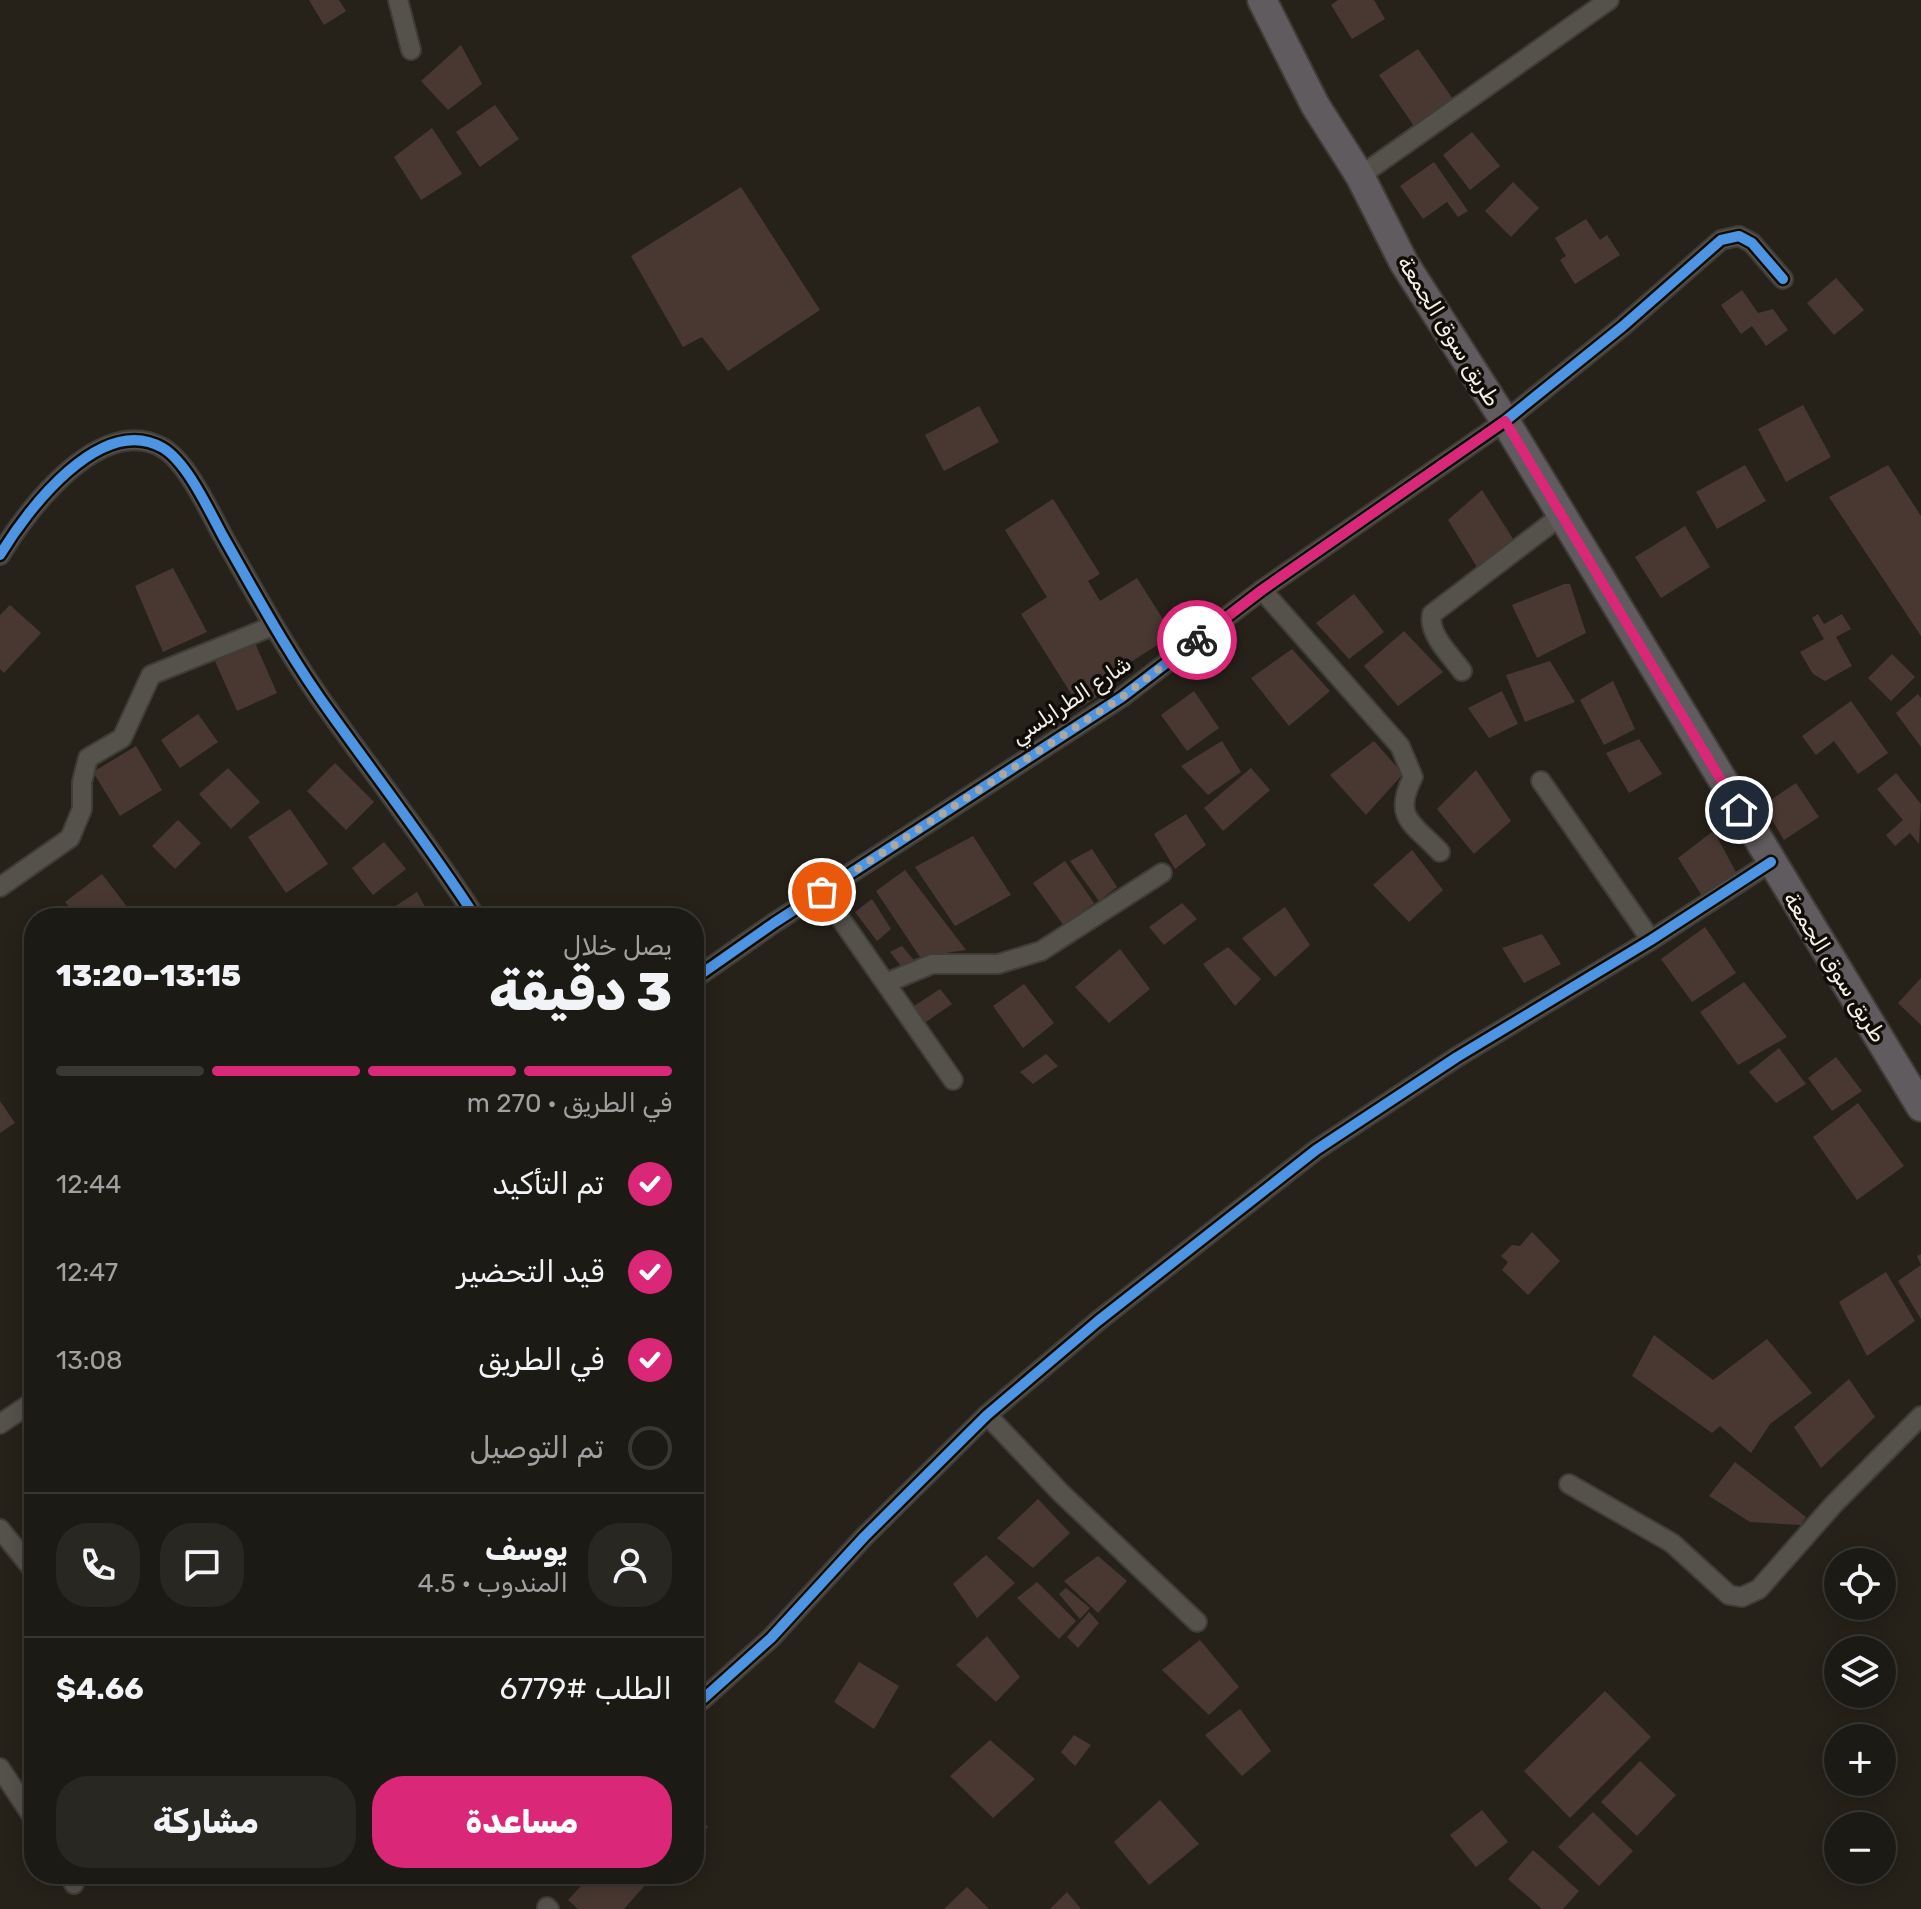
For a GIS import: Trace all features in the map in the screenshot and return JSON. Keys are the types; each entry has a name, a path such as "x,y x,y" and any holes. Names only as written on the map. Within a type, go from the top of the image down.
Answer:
{"main road":[{"name":"طريق سوق الجمعة","path":"1262,0 1315,105 1360,176 1404,263 1505,421 1921,1107"}],"street":[{"path":"398,0 411,50"},
{"path":"1360,176 1609,0"},
{"name":"شارع الطرابلسي","path":"704,972 1122,697 1262,590 1505,421 1623,326 1721,240 1739,236 1752,243 1783,279"},
{"path":"0,555 17,526 45,492 86,459 114,442 141,441 163,448 178,462 197,491 273,626 470,908"},
{"path":"1462,671 1433,629 1432,614 1562,515"},
{"path":"1262,590 1400,746 1413,777 1402,798 1404,814 1440,852"},
{"path":"0,887 70,838 82,809 82,782 88,758 122,738 151,675 273,626"},
{"path":"1541,781 1651,940"},
{"path":"704,1698 771,1638 864,1537 987,1415 1098,1321 1316,1150 1457,1057 1651,940 1771,862"},
{"path":"886,983 932,964 998,964 1041,951 1162,873"},
{"path":"822,892 953,1080"},
{"path":"0,1424 24,1408"},
{"path":"987,1415 1061,1493 1197,1622"},
{"path":"1569,1484 1672,1543 1729,1595 1742,1597 1759,1589 1834,1504 1921,1416"},
{"path":"0,1529 24,1559"},
{"path":"0,1768 24,1804"}],"building":[{"path":"309,0 339,0 346,11 324,25"},
{"path":"1338,0 1374,0 1385,19 1352,39 1331,5"},
{"path":"461,45 482,84 448,110 421,81"},
{"path":"1418,49 1455,102 1416,129 1379,75"},
{"path":"495,105 519,139 480,167 456,132"},
{"path":"432,128 462,174 421,200 394,157"},
{"path":"1472,132 1500,166 1470,190 1443,155"},
{"path":"1434,162 1468,211 1458,217 1447,202 1423,219 1400,186"},
{"path":"1513,182 1539,208 1511,237 1485,211"},
{"path":"741,187 820,310 728,371 702,337 683,347 631,256"},
{"path":"1586,219 1600,240 1607,235 1620,255 1575,284 1560,260 1566,256 1555,238"},
{"path":"1836,278 1864,310 1834,335 1807,303"},
{"path":"1742,290 1758,313 1773,309 1788,330 1766,346 1752,326 1741,334 1721,305"},
{"path":"1803,405 1831,457 1786,482 1758,429"},
{"path":"979,406 999,442 944,471 925,435"},
{"path":"1745,465 1766,501 1717,529 1696,492"},
{"path":"1888,465 1921,516 1921,636 1829,497"},
{"path":"1482,490 1515,542 1477,567 1448,520"},
{"path":"1053,499 1100,574 1088,581 1100,601 1137,578 1173,635 1109,676 1115,685 1080,708 1021,614 1047,597 1005,530"},
{"path":"1685,526 1710,567 1661,598 1635,557"},
{"path":"173,568 207,632 163,652 135,586"},
{"path":"1570,584 1586,633 1537,658 1512,605"},
{"path":"1354,594 1384,632 1349,659 1316,623"},
{"path":"10,605 41,633 4,673 0,669 0,615"},
{"path":"1818,614 1824,624 1842,614 1851,629 1836,637 1852,666 1825,681 1813,674 1800,652 1824,639 1812,618"},
{"path":"1404,631 1443,672 1398,706 1364,666"},
{"path":"255,643 277,693 237,711 215,661"},
{"path":"1292,649 1330,691 1289,726 1251,678"},
{"path":"1892,654 1915,677 1891,701 1868,678"},
{"path":"1550,661 1575,702 1525,722 1506,675"},
{"path":"1613,681 1635,729 1604,745 1580,700"},
{"path":"1194,691 1219,728 1187,751 1161,715"},
{"path":"1502,691 1518,724 1489,738 1468,708"},
{"path":"1918,694 1921,698 1921,747 1896,713"},
{"path":"1851,701 1888,753 1858,774 1834,741 1816,755 1802,736"},
{"path":"198,714 218,742 180,768 161,740"},
{"path":"1639,739 1662,774 1629,793 1606,753"},
{"path":"1222,741 1241,772 1208,795 1181,766"},
{"path":"1374,741 1403,774 1366,815 1330,775"},
{"path":"136,746 162,790 120,816 93,772"},
{"path":"335,763 374,802 346,830 307,791"},
{"path":"228,768 260,802 231,829 199,794"},
{"path":"1251,768 1270,790 1223,831 1204,808"},
{"path":"1476,770 1511,821 1474,854 1437,809"},
{"path":"1896,773 1921,804 1919,844 1910,833 1895,846 1886,835 1903,820 1877,789"},
{"path":"1796,783 1819,817 1784,840 1763,805"},
{"path":"290,809 328,864 286,893 248,837"},
{"path":"1186,814 1206,845 1175,869 1154,834"},
{"path":"178,820 201,843 175,869 152,846"},
{"path":"1712,832 1738,876 1704,899 1678,858"},
{"path":"973,836 1011,895 955,926 915,867"},
{"path":"384,842 406,869 373,895 352,868"},
{"path":"1092,849 1117,887 1099,901 1070,861"},
{"path":"1412,850 1443,890 1409,922 1373,885"},
{"path":"1065,861 1094,903 1064,926 1033,883"},
{"path":"905,870 966,950 920,957 876,891"},
{"path":"102,874 128,908 70,908 65,902"},
{"path":"417,892 426,908 392,908"},
{"path":"872,899 891,929 877,941 855,912"},
{"path":"1182,903 1197,919 1164,945 1149,927"},
{"path":"1285,907 1310,945 1275,977 1242,938"},
{"path":"1705,927 1736,973 1692,1002 1661,959"},
{"path":"1542,934 1561,964 1524,983 1502,948"},
{"path":"902,946 918,965 905,971 890,952"},
{"path":"1228,947 1261,979 1235,1006 1203,964"},
{"path":"1120,949 1150,989 1109,1023 1075,987"},
{"path":"1921,978 1921,1025 1898,1003"},
{"path":"1744,982 1787,1037 1738,1065 1700,1012"},
{"path":"1024,984 1054,1023 1023,1048 993,1006"},
{"path":"940,989 952,1004 923,1024 914,1006"},
{"path":"1779,1048 1806,1084 1776,1103 1749,1072"},
{"path":"1046,1054 1058,1066 1033,1084 1020,1072"},
{"path":"1836,1057 1862,1091 1832,1111 1808,1078"},
{"path":"0,1101 15,1123 0,1133"},
{"path":"1858,1103 1904,1166 1857,1200 1813,1137"},
{"path":"1532,1232 1560,1261 1528,1295 1502,1270 1508,1262 1501,1256 1512,1245 1520,1246"},
{"path":"1921,1265 1921,1319 1898,1281"},
{"path":"1886,1272 1915,1321 1867,1356 1839,1302"},
{"path":"1654,1335 1713,1380 1767,1339 1812,1393 1770,1424 1751,1453 1720,1426 1712,1433 1632,1376"},
{"path":"1849,1379 1875,1417 1821,1468 1794,1427"},
{"path":"1735,1462 1806,1517 1801,1525 1750,1522 1709,1496"},
{"path":"1038,1499 1070,1533 1033,1568 997,1538"},
{"path":"986,1555 1015,1583 977,1618 953,1584"},
{"path":"1098,1556 1127,1581 1098,1613 1064,1581"},
{"path":"1037,1582 1076,1621 1059,1639 1017,1598"},
{"path":"1066,1588 1090,1608 1080,1619 1059,1594"},
{"path":"1089,1612 1099,1623 1078,1648 1067,1637"},
{"path":"987,1636 1020,1677 996,1702 956,1665"},
{"path":"1200,1640 1239,1687 1209,1715 1162,1670"},
{"path":"859,1662 899,1686 874,1729 834,1702"},
{"path":"1605,1691 1651,1737 1570,1818 1524,1771"},
{"path":"1240,1709 1271,1751 1242,1776 1205,1735"},
{"path":"1074,1735 1091,1745 1075,1766 1061,1752"},
{"path":"990,1740 1035,1779 993,1818 950,1776"},
{"path":"1640,1761 1676,1795 1637,1836 1601,1802"},
{"path":"1160,1800 1199,1844 1149,1885 1114,1842"},
{"path":"1482,1810 1508,1842 1476,1867 1450,1835"},
{"path":"1593,1812 1633,1851 1599,1886 1558,1847"},
{"path":"1533,1850 1579,1891 1563,1909 1542,1909 1508,1879"},
{"path":"583,1884 646,1884 624,1909 578,1909 568,1900"},
{"path":"967,1887 989,1909 944,1909"},
{"path":"1067,1892 1081,1909 1050,1909"}],"cycle path":[{"path":"704,972 774,923 1122,697 1262,590 1505,421 1623,326 1721,240 1739,236 1752,243 1783,279"},
{"path":"0,555 47,492 91,454 115,443 139,440 163,448 181,465 198,489 262,606 317,694 469,908"},
{"path":"704,1698 771,1638 864,1537 987,1415 1098,1321 1316,1150 1457,1057 1651,940 1771,862"}],"way so far":[{"path":"822,892 1122,697 1197,640"}],"route":[{"path":"1197,640 1262,590 1505,421 1739,810"}]}
